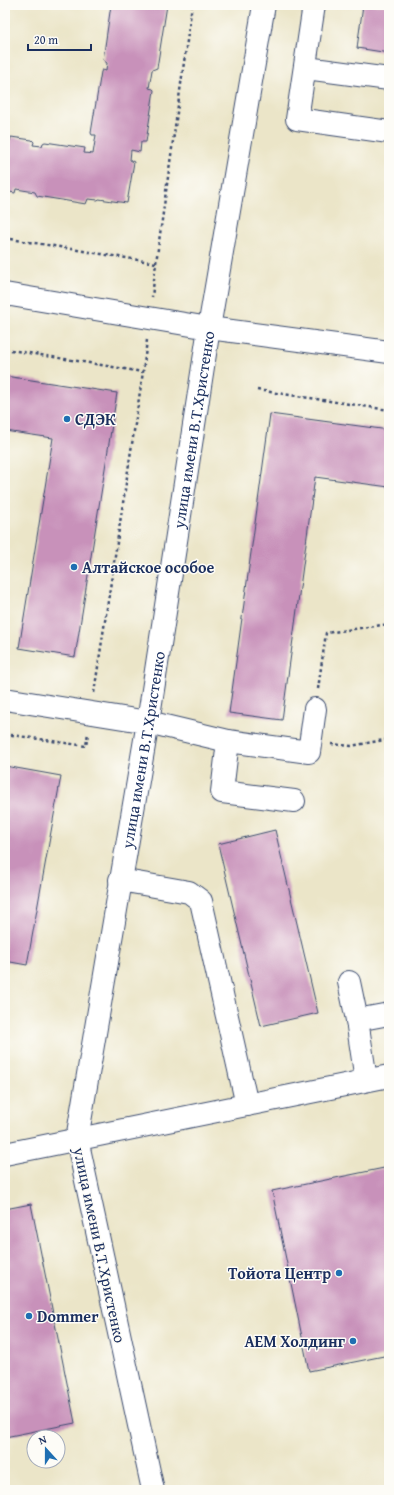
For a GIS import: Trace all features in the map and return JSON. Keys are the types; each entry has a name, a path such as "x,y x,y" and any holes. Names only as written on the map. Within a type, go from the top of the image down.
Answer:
{"street":[{"name":"улица имени В.Т.Христенко","path":"153,1490 76,1139 148,722 209,328 264,5"},
{"path":"314,5 306,68 297,119 389,132"},
{"path":"306,68 389,79"},
{"path":"5,294 209,328 389,352"},
{"path":"5,699 148,722 228,741 309,752 315,709"},
{"path":"228,741 222,792 294,801"},
{"path":"120,880 189,892 201,901 247,1105"},
{"path":"349,982 357,1020 366,1080"},
{"path":"357,1020 389,1014"},
{"path":"5,1154 389,1076"}],"path":[{"path":"5,734 86,746 143,372 156,263 192,5"},
{"path":"5,238 156,263"},
{"path":"5,349 143,372"},
{"path":"257,390 389,410"},
{"path":"315,709 326,633 389,624"},
{"path":"310,742 351,746 389,739"}],"building":[{"path":"111,5 167,5 157,68 152,70 149,88 154,90 146,142 141,142 140,152 131,150 130,160 134,162 127,203 88,199 86,204 37,196 35,192 16,189 15,193 5,191 5,141 10,141 11,137 32,140 34,142 33,145 42,146 45,142 85,148 84,153 93,154 96,135 92,135 91,133 101,72 102,70 106,71 107,63 103,60"},
{"path":"363,5 389,5 389,53 357,48"},
{"path":"5,376 117,393 75,657 19,648 53,438 5,431"},
{"path":"270,414 389,430 389,487 315,477 282,720 229,713"},
{"path":"5,766 61,776 27,965 5,961"},
{"path":"275,830 318,1013 261,1026 218,844"},
{"name":"Тойота Центр","path":"389,1167 389,1355 309,1371 272,1191"},
{"name":"Dommer","path":"31,1204 75,1423 45,1429 26,1429 26,1433 5,1437 5,1209"}],"place":[{"name":"СДЭК","path":"67,419"},
{"name":"Алтайское особое","path":"74,567"},
{"name":"Тойота Центр","path":"339,1273"},
{"name":"Dommer","path":"29,1316"},
{"name":"АЕМ Холдинг","path":"353,1341"}]}
